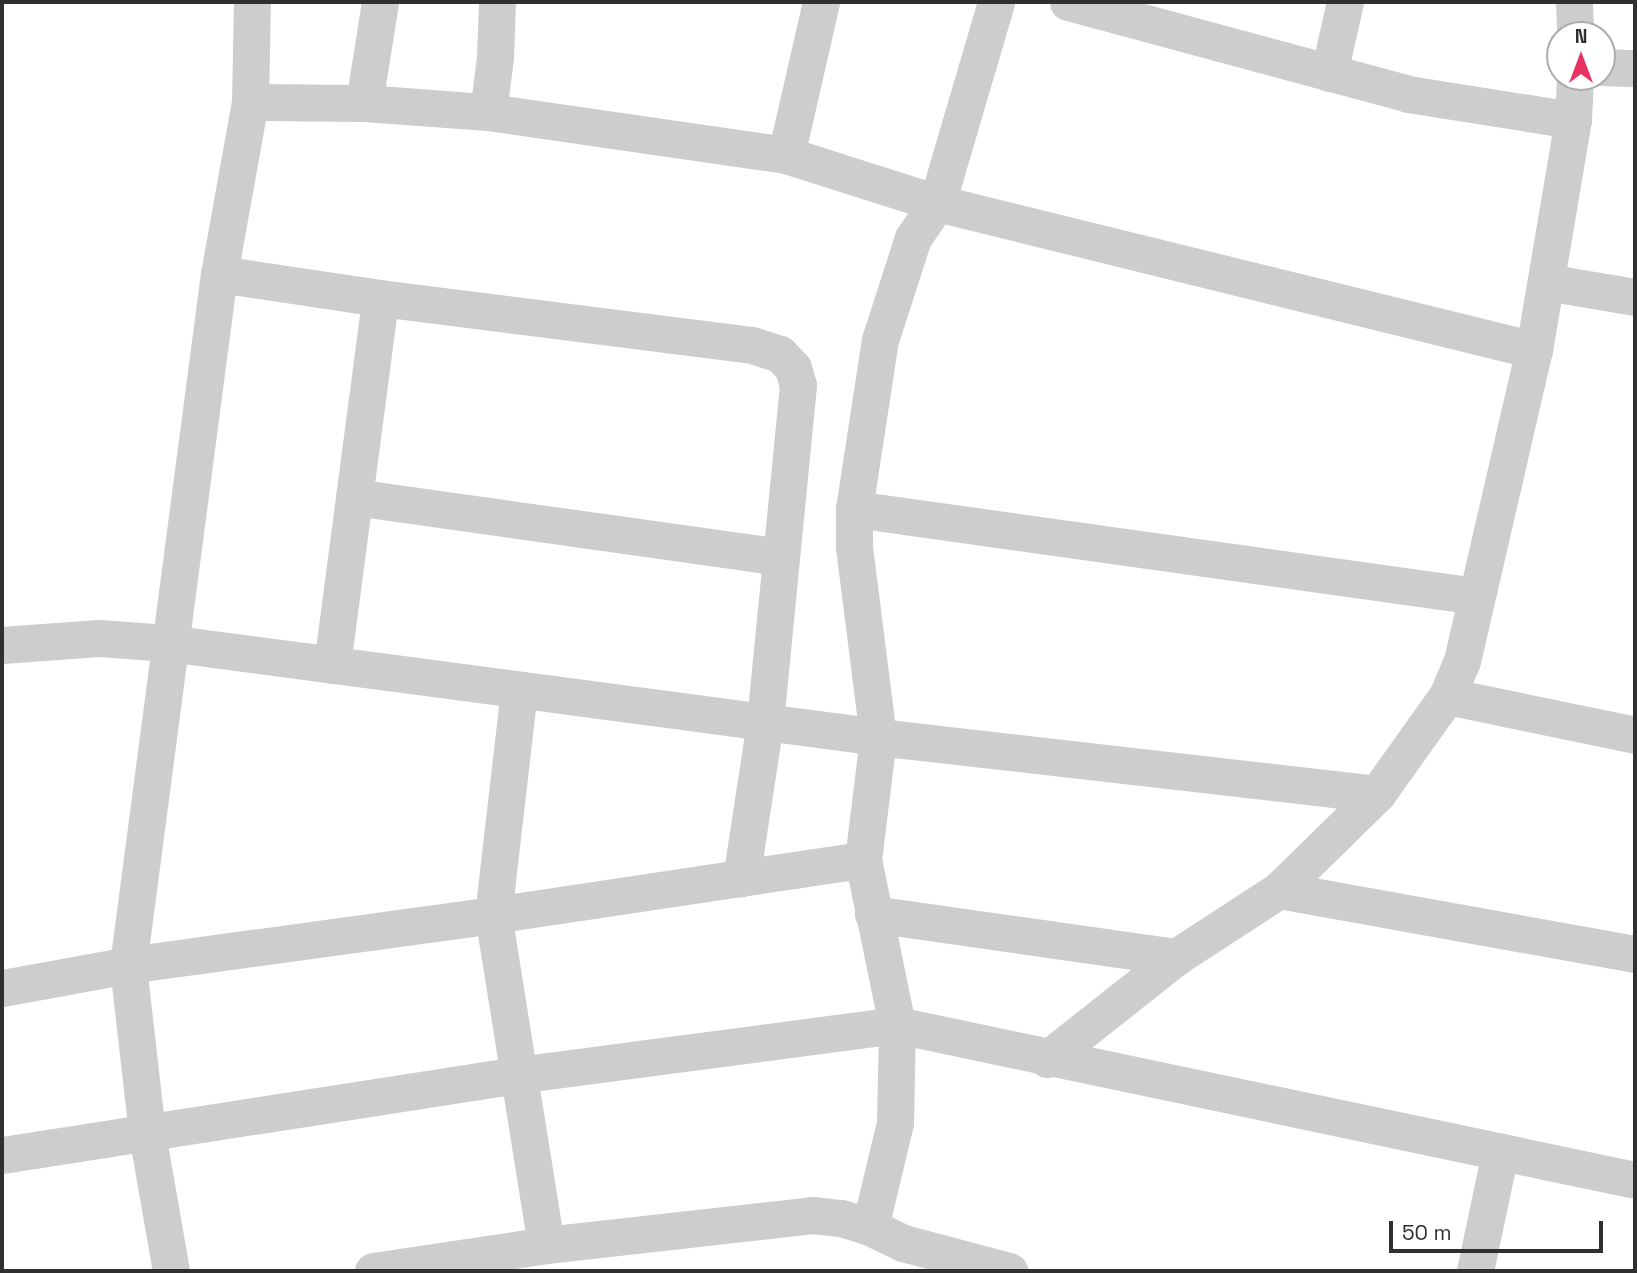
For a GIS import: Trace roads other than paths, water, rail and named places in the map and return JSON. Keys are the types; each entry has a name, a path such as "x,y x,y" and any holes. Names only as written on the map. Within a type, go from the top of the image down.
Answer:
{"street":[{"path":"171,1271 147,1133 128,965 168,643 219,274 250,102 252,2"},
{"path":"364,103 380,2"},
{"path":"488,112 495,57 497,2"},
{"path":"786,155 821,2"},
{"path":"870,1227 895,1123 898,1025 863,860 878,737 854,548 854,509 880,340 914,238 937,203 996,2"},
{"path":"1068,2 1171,15 1329,72 1408,94 1573,120"},
{"path":"1329,72 1345,2"},
{"path":"1574,2 1575,21"},
{"path":"1616,67 1635,68"},
{"path":"1047,1059 1176,957 1279,890 1377,794 1447,696 1462,661 1534,350 1573,120 1574,91"},
{"path":"250,102 364,103 488,112 786,155 937,203 1534,350"},
{"path":"219,274 380,298 752,345 780,354 793,368 798,384 765,722 741,878"},
{"path":"1545,282 1635,297"},
{"path":"332,665 380,298"},
{"path":"354,497 780,556"},
{"path":"854,509 1476,596"},
{"path":"2,645 99,638 168,643 878,737 1377,794"},
{"path":"519,690 493,915 546,1245"},
{"path":"1447,696 1635,735"},
{"path":"2,988 128,965 493,915 863,860"},
{"path":"1279,890 1635,954"},
{"path":"873,914 1176,957"},
{"path":"2,1155 517,1075 898,1025 1047,1059 1635,1180"},
{"path":"1475,1271 1500,1152"},
{"path":"373,1271 546,1245 812,1216 841,1218 870,1227 903,1243 1009,1271"}]}
